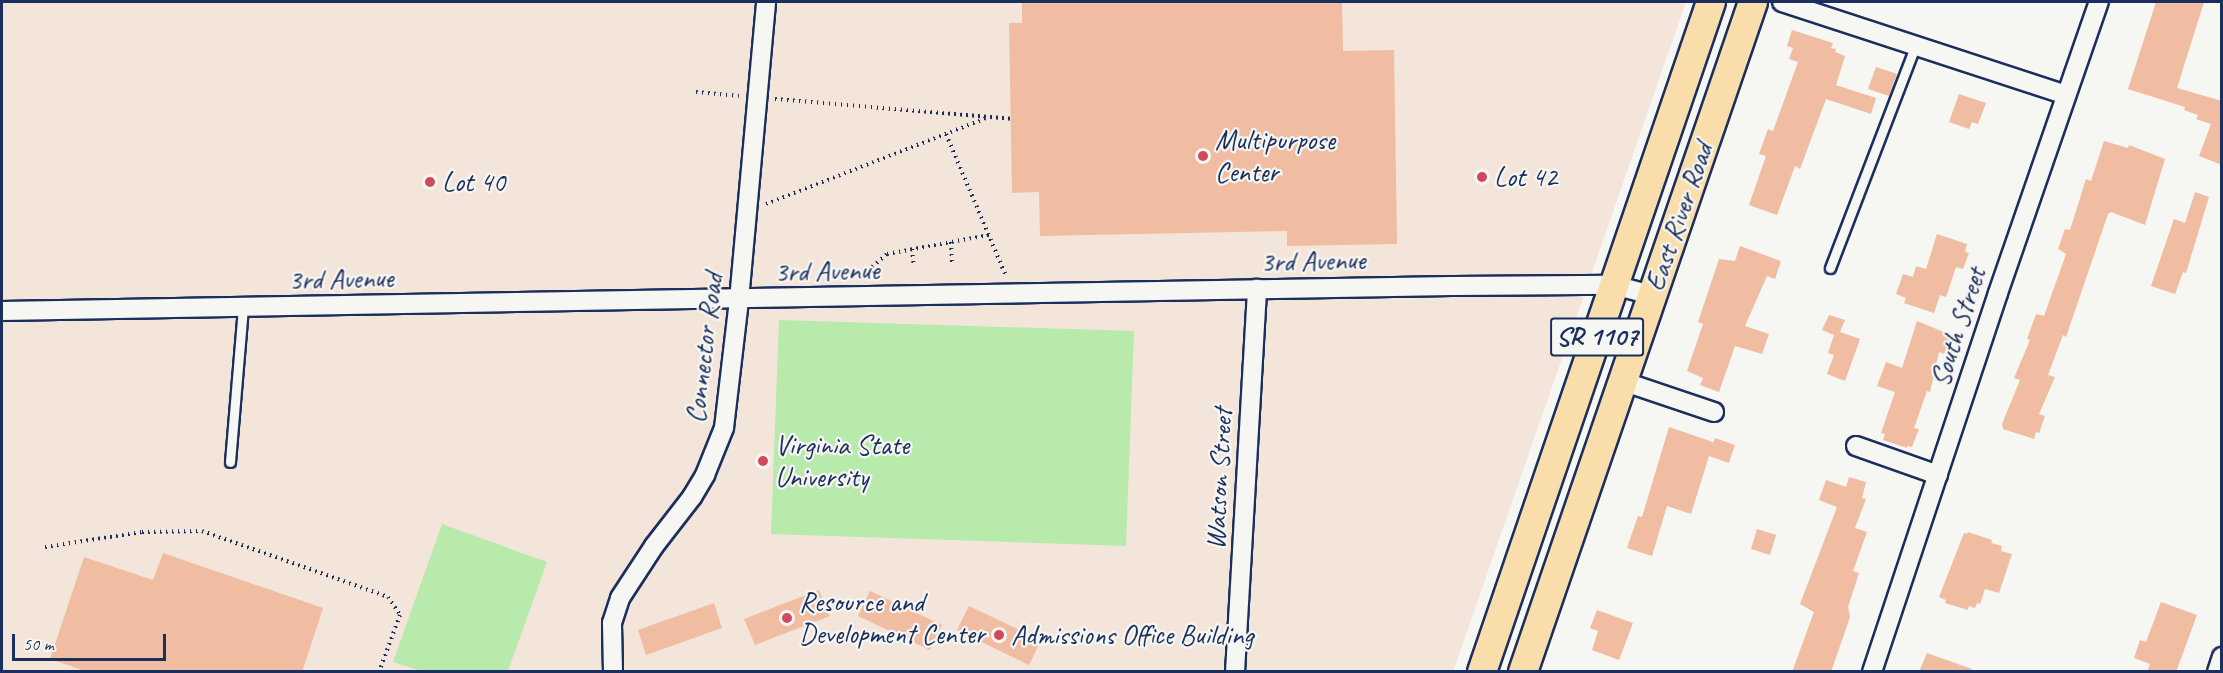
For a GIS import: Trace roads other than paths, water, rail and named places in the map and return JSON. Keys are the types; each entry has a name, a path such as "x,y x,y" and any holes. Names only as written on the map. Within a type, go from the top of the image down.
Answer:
{"main road":[{"name":"East River Road","path":"1482,672 1710,2"},
{"name":"East River Road","path":"1523,672 1753,2"}],"street":[{"name":"Connector Road","path":"613,672 612,623 620,598 654,546 692,497 708,467 724,428 739,300 766,2"},
{"path":"1782,2 1916,44 2066,96"},
{"name":"South Street","path":"1872,672 2099,2"},
{"name":"3rd Avenue","path":"2,311 1614,285 1652,295"},
{"name":"Watson Street","path":"1235,672 1257,289"},
{"path":"1622,381 1714,412"},
{"path":"1856,446 1938,475"},
{"path":"2217,672 2222,657"}],"lane":[{"path":"1830,268 1916,44"},
{"path":"230,462 243,308"}],"place":[{"name":"Multipurpose Center","path":"1203,156"},
{"name":"Lot 42","path":"1482,177"},
{"name":"Lot 40","path":"430,182"},
{"name":"Virginia State University","path":"763,461"},
{"name":"Resource and Development Center","path":"787,618"},
{"name":"Admissions Office Building","path":"999,635"}]}
